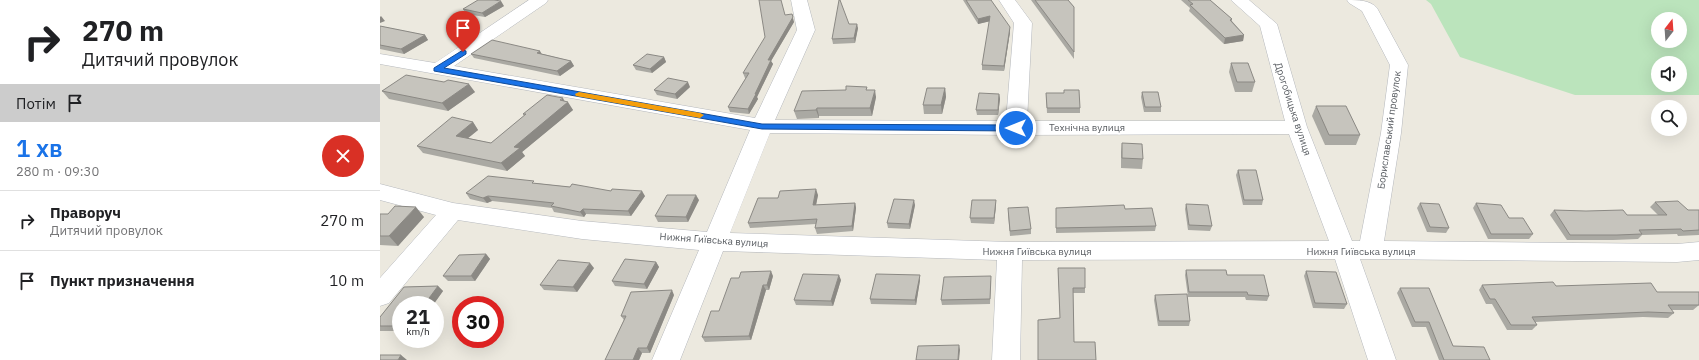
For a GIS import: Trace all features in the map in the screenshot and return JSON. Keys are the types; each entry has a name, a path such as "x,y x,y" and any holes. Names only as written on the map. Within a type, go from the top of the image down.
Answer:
{"street":[{"path":"437,70 540,0"},
{"path":"666,360 716,242 762,126 806,30 799,0"},
{"path":"1006,0 1023,23 1016,128"},
{"name":"Дрогобицька вулиця","path":"1239,0 1268,24 1297,127 1344,250 1382,360"},
{"name":"Бориславський провулок","path":"1355,0 1369,8 1388,41 1399,65 1391,134 1370,251"},
{"name":"Технічна вулиця","path":"380,59 762,126 1016,128 1297,127"},
{"name":"Нижня Гиївська вулиця","path":"380,192 453,211 582,230 716,242 1010,251 1344,250 1677,253 1699,251"},
{"path":"380,296 453,211"},
{"path":"1006,360 1010,251"}],"green space":[{"path":"1426,0 1699,0 1699,95 1575,95 1460,57 1431,4"}],"building":[{"path":"478,0 501,1 482,13 463,9"},
{"path":"759,0 781,0 785,15 792,14 793,17 768,60 771,60 748,109 728,107 749,73 743,73 765,37"},
{"path":"839,0 849,24 857,24 854,38 832,39"},
{"path":"966,0 991,0 1010,27 1004,66 982,65 990,16 978,19"},
{"path":"1035,0 1068,0 1074,7 1074,52"},
{"path":"1188,0 1210,0 1232,19 1230,20 1244,35 1225,38 1190,5 1193,4"},
{"path":"380,26 425,35 401,49 380,45"},
{"path":"492,40 540,51 537,53 571,61 557,71 471,54"},
{"path":"647,54 664,57 650,69 633,65"},
{"path":"1231,63 1248,63 1255,82 1237,82"},
{"path":"406,75 444,82 448,80 469,84 442,103 382,91"},
{"path":"668,78 688,82 675,94 654,90"},
{"path":"846,86 867,87 866,90 875,90 870,108 817,108 816,110 794,111 802,91 846,90"},
{"path":"927,88 945,88 941,105 923,105"},
{"path":"1064,90 1079,90 1080,108 1047,108 1046,93 1064,93"},
{"path":"1142,92 1158,92 1161,107 1145,107"},
{"path":"979,93 999,94 998,110 976,110"},
{"path":"547,95 563,98 560,100 568,102 514,147 520,148 501,163 417,146 452,117 473,122 456,136 491,143"},
{"path":"1316,106 1346,106 1360,135 1329,135"},
{"path":"1122,143 1142,144 1143,159 1122,158"},
{"path":"1238,170 1256,170 1263,200 1244,200"},
{"path":"488,176 570,187 572,184 611,191 612,189 642,191 628,211 583,209 580,212 551,206 554,203 488,196 483,198 466,193"},
{"path":"816,189 813,205 855,203 852,226 815,228 817,219 748,223 758,198 778,198 780,191"},
{"path":"667,195 696,195 686,217 655,216"},
{"path":"894,199 914,200 909,224 887,223"},
{"path":"972,200 996,200 994,218 970,218"},
{"path":"1678,201 1688,210 1699,210 1699,230 1639,230 1642,234 1570,235 1554,210 1623,210 1627,215 1667,215 1655,202"},
{"path":"1420,203 1439,204 1449,228 1430,227"},
{"path":"1476,203 1501,205 1509,218 1523,218 1533,234 1491,234"},
{"path":"1186,204 1208,205 1212,226 1189,225"},
{"path":"1124,205 1125,209 1152,208 1156,226 1056,228 1056,208"},
{"path":"395,206 416,207 389,236 380,236 380,214 388,214"},
{"path":"1028,207 1031,229 1010,231 1008,208"},
{"path":"486,254 471,276 443,276 459,255"},
{"path":"625,259 656,262 644,284 612,281"},
{"path":"558,260 590,263 573,287 540,285"},
{"path":"1058,268 1085,268 1085,288 1073,288 1074,342 1095,342 1096,360 1038,360 1038,320 1060,318"},
{"path":"1186,270 1226,270 1227,275 1264,275 1269,296 1248,295 1247,292 1189,292"},
{"path":"771,271 767,285 763,285 749,336 702,337 711,311 719,311 731,278 739,278 741,272"},
{"path":"1306,271 1336,272 1347,304 1315,303"},
{"path":"803,274 839,275 831,301 794,300"},
{"path":"876,274 920,275 915,300 870,299"},
{"path":"991,276 990,299 941,300 944,277"},
{"path":"1553,282 1556,286 1651,283 1657,292 1699,292 1699,305 1668,305 1674,313 1648,312 1532,317 1537,325 1511,325 1495,299 1490,299 1482,285"},
{"path":"438,286 431,296 397,296 404,287"},
{"path":"1400,288 1429,288 1453,346 1484,347 1490,360 1444,360 1429,322 1415,322"},
{"path":"672,290 647,348 638,348 633,360 605,360 626,316 621,316 631,292"},
{"path":"1187,294 1190,321 1159,321 1155,295"},
{"path":"392,302 392,326 380,326 380,317"},
{"path":"959,345 958,360 916,360 918,346"},
{"path":"380,355 401,355 398,360 380,360"}],"slow traffic":[{"path":"579,94 700,115"}],"route":[{"path":"463,52 437,70 762,126 1016,128"}]}
